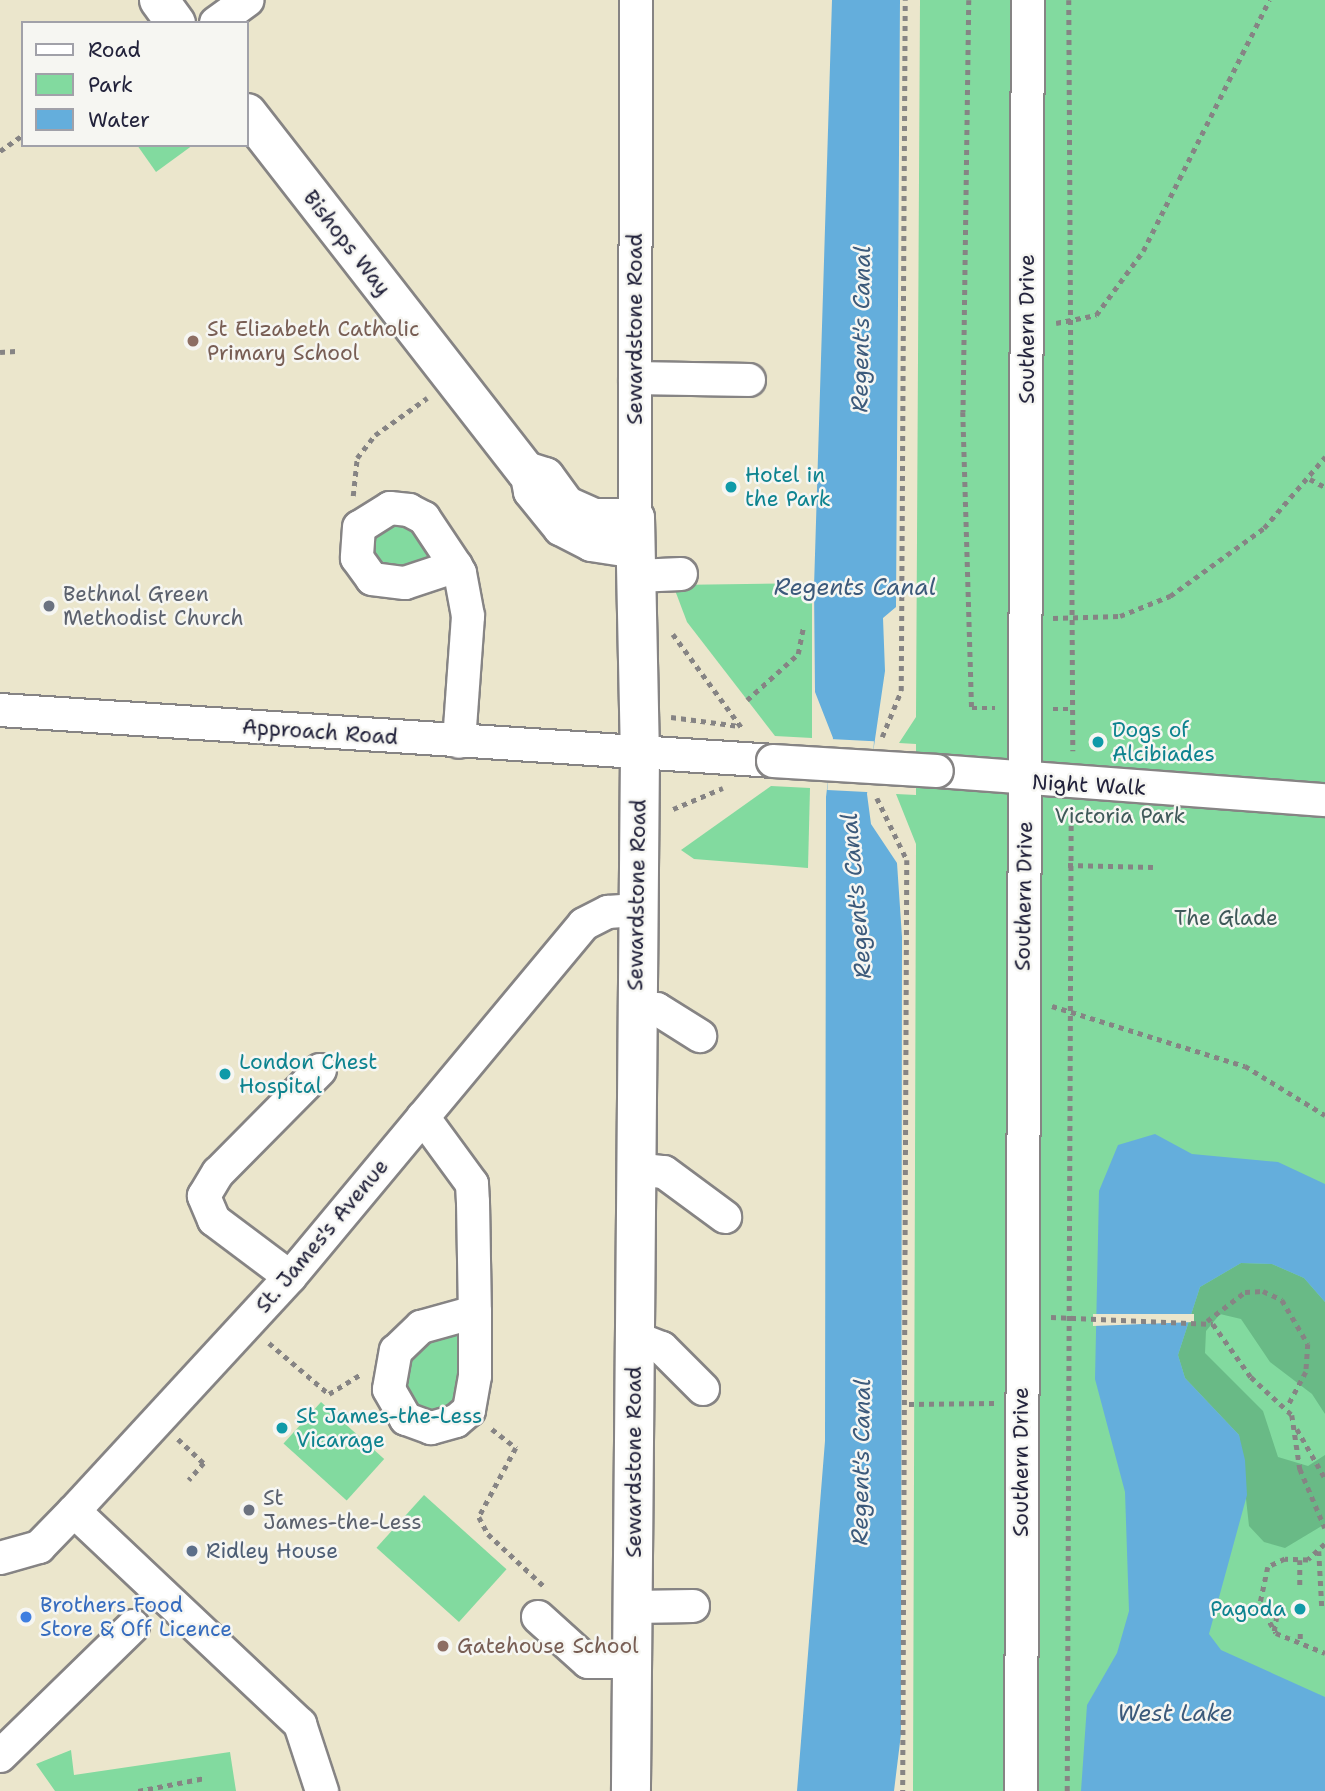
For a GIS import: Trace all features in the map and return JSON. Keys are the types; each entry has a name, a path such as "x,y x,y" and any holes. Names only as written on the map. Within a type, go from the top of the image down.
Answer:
{"main road":[{"path":"159,0 175,21"},
{"name":"Bishops Way","path":"248,114 526,471 545,477 565,505 594,518 636,549"},
{"name":"Sewardstone Road","path":"631,1791 635,1008 640,754 636,549"}],"street":[{"path":"219,21 248,0"},
{"name":"Sewardstone Road","path":"636,0 636,549"},
{"name":"Southern Drive","path":"1021,1791 1020,1403 1028,617 1028,0"},
{"path":"635,377 748,380"},
{"path":"456,566 405,583 372,579 356,558 359,527 390,508 409,510 424,518 456,566 468,616 459,742"},
{"path":"636,549 681,574"},
{"name":"Approach Road","path":"0,710 773,761"},
{"name":"Night Walk","path":"773,761 937,771 1026,781 1325,800"},
{"name":"St. James's Avenue","path":"0,1558 39,1548 75,1511 290,1277 584,924 608,912 636,911"},
{"path":"635,1008 657,1009 700,1036"},
{"path":"290,1277 214,1220 204,1196 218,1174 320,1070"},
{"path":"423,1117 472,1184 475,1312 469,1409 443,1427 418,1426 396,1408 390,1374 396,1351 410,1334 475,1312"},
{"path":"634,1169 664,1172 725,1217"},
{"path":"633,1337 662,1348 703,1389"},
{"path":"75,1511 300,1724 326,1788"},
{"path":"546,1606 588,1662 633,1662"},
{"path":"634,1607 693,1606"},
{"path":"0,1756 133,1626"}],"path":[{"path":"879,746 901,691 905,0"},
{"path":"969,0 963,412 972,708 1027,709"},
{"path":"1069,0 1070,618 1073,754"},
{"path":"1027,323 1070,323 1096,315 1143,251 1269,0"},
{"path":"0,151 21,136"},
{"path":"0,352 16,351"},
{"path":"359,527 357,458 375,435 453,379"},
{"path":"1028,617 1120,616 1170,596 1264,528 1310,479 1325,457"},
{"path":"1310,479 1325,486"},
{"path":"658,715 739,726 691,667 670,628"},
{"path":"747,700 798,654 803,628"},
{"path":"877,785 877,797 907,860 909,1404 903,1791"},
{"path":"667,811 729,786"},
{"path":"1067,1791 1068,864 1071,815"},
{"path":"1068,864 1153,867"},
{"path":"1051,1005 1245,1066 1325,1115"},
{"path":"1207,1321 1245,1292 1263,1291 1282,1300 1308,1344 1306,1372 1287,1407"},
{"path":"1082,1320 1207,1321 1223,1334 1251,1377 1287,1407 1325,1478"},
{"path":"247,1323 321,1392 337,1394 359,1373 390,1374"},
{"path":"909,1404 1020,1403"},
{"path":"469,1409 516,1448 479,1517 488,1534 546,1606"},
{"path":"1297,1429 1300,1469 1325,1528"},
{"path":"184,1445 204,1463 189,1480"},
{"path":"1325,1544 1300,1560 1276,1561 1261,1578 1261,1611 1273,1631 1300,1639 1325,1653"},
{"path":"1319,1550 1322,1609"},
{"path":"1300,1560 1300,1587"},
{"path":"1273,1631 1278,1609"},
{"path":"1300,1631 1300,1639"},
{"path":"138,1791 205,1778"}],"green space":[{"name":"Victoria Park","path":"920,0 1325,0 1325,1791 913,1791 916,844 896,794 916,795 916,744 899,743 916,717"},
{"path":"138,147 190,147 156,172"},
{"path":"383,522 410,522 433,555 393,573 373,559 371,536"},
{"path":"812,583 812,738 775,736 687,622 673,585"},
{"path":"771,786 810,788 808,868 694,859 681,850"},
{"path":"1241,1263 1272,1264 1304,1278 1325,1302 1325,1414 1312,1394 1270,1362 1241,1319 1220,1314 1206,1331 1205,1353 1263,1411 1278,1457 1308,1466 1325,1455 1325,1524 1285,1548 1264,1542 1249,1526 1239,1435 1185,1378 1178,1355 1200,1287"},
{"path":"449,1331 464,1332 457,1407 422,1415 405,1392 406,1372 421,1343"},
{"path":"321,1402 384,1459 347,1500 284,1444"},
{"path":"424,1495 506,1569 459,1622 376,1548"},
{"path":"71,1750 74,1775 230,1752 236,1791 55,1791 36,1764"}],"water":[{"path":"832,0 900,0 896,607 883,618 885,671 867,794 871,824 897,863 902,937 901,1734 894,1791 797,1791 825,1441 826,797 833,738 815,692 814,587"},
{"name":"West Lake","path":"1155,1134 1192,1154 1278,1162 1325,1184 1325,1302 1304,1278 1272,1264 1241,1263 1200,1287 1178,1355 1185,1378 1239,1435 1245,1460 1247,1495 1209,1634 1221,1650 1325,1697 1325,1791 1081,1791 1087,1705 1117,1653 1129,1611 1125,1492 1095,1379 1099,1191 1118,1145"}],"pier":[{"path":"830,739 874,741 871,792 827,790"},
{"path":"1093,1314 1194,1314 1194,1322 1093,1326"}],"place":[{"name":"St Elizabeth Catholic Primary School","path":"193,341"},
{"name":"Hotel in the Park","path":"731,487"},
{"name":"Bethnal Green Methodist Church","path":"49,606"},
{"name":"Dogs of Alcibiades","path":"1098,742"},
{"name":"London Chest Hospital","path":"225,1074"},
{"name":"St James-the-Less Vicarage","path":"282,1428"},
{"name":"St James-the-Less","path":"249,1510"},
{"name":"Ridley House","path":"192,1551"},
{"name":"Pagoda","path":"1300,1609"},
{"name":"Brothers Food Store & Off Licence","path":"26,1617"},
{"name":"Gatehouse School","path":"443,1646"}],"water label":[{"name":"Regent's Canal","path":"861,329"},
{"name":"Regents Canal","path":"855,587"},
{"name":"Regent's Canal","path":"856,896"},
{"name":"Regent's Canal","path":"861,1462"}],"park label":[{"name":"The Glade","path":"1226,918"}]}
